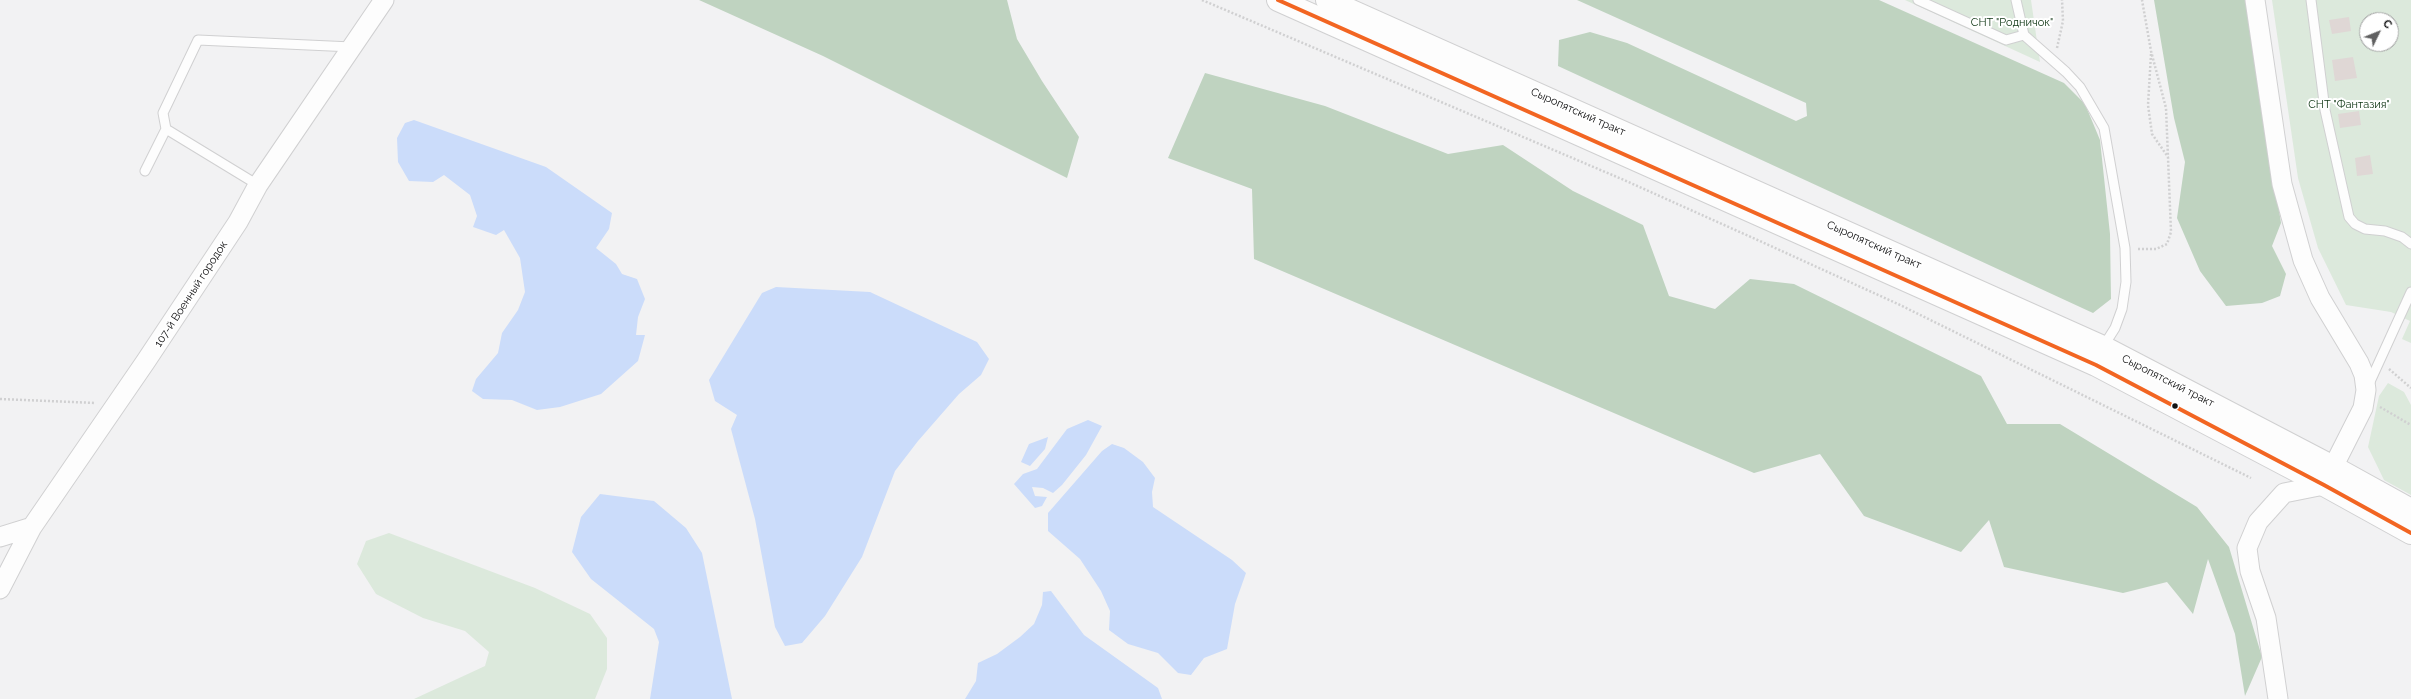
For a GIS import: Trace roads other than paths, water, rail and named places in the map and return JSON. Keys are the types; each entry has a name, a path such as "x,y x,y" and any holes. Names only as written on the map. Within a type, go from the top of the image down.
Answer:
{"main road":[{"name":"Сыропятский тракт","path":"1278,0 2096,365 2329,476 2411,510"},
{"name":"Сыропятский тракт","path":"1327,0 2103,347 2329,476 2411,533"}],"street":[{"name":"107-й Военный городок","path":"0,589 32,527 238,222 258,185 384,0"},
{"path":"2255,0 2282,184 2303,260 2320,298 2359,363 2364,375 2365,394 2362,408 2329,476 2284,493 2258,522 2247,548 2250,571 2266,618 2278,699"},
{"path":"0,537 32,527"}],"lane":[{"path":"1918,0 2006,40 2024,35"},
{"path":"2016,0 2024,35 2053,60 2080,87 2104,128 2125,248 2126,282 2122,309 2115,328 2103,347"},
{"path":"2311,0 2325,110 2349,217 2355,224 2366,229 2385,231 2402,237 2411,244"},
{"path":"145,171 166,129 163,114 198,40 352,47"},
{"path":"166,129 258,185"},
{"path":"2365,394 2411,292"}],"water":[{"path":"414,120 546,167 612,213 609,229 596,248 616,264 622,274 637,279 645,299 638,317 636,335 645,335 638,361 601,394 560,407 537,410 512,400 483,399 472,391 476,379 498,353 502,333 518,310 525,292 520,258 504,230 496,235 473,227 477,216 470,195 444,175 433,182 409,181 398,162 397,138 405,123"},
{"path":"776,287 870,292 977,342 989,359 981,375 959,394 918,441 895,471 862,557 825,616 802,643 785,646 775,627 755,519 731,429 737,415 715,401 709,380 762,293"},
{"path":"1088,420 1102,426 1086,455 1062,485 1053,493 1043,488 1032,487 1035,496 1047,497 1042,506 1035,508 1014,484 1023,474 1037,469 1067,429"},
{"path":"1048,437 1045,449 1030,466 1021,462 1029,444"},
{"path":"1112,444 1124,448 1143,462 1155,478 1152,492 1153,507 1232,560 1246,573 1235,604 1227,649 1204,658 1191,675 1178,673 1158,653 1128,644 1109,630 1110,611 1101,591 1080,559 1048,531 1048,513 1102,451"},
{"path":"600,494 654,501 686,528 702,553 732,699 650,699 659,642 654,629 591,579 572,552 581,517"},
{"path":"1051,591 1084,635 1158,688 1162,699 965,699 976,681 978,663 997,654 1020,637 1034,624 1042,605 1043,592"}],"park label":[{"name":"СНТ \"Родничок\"","path":"2012,23"},
{"name":"СНТ \"Фантазия\"","path":"2349,105"}]}
